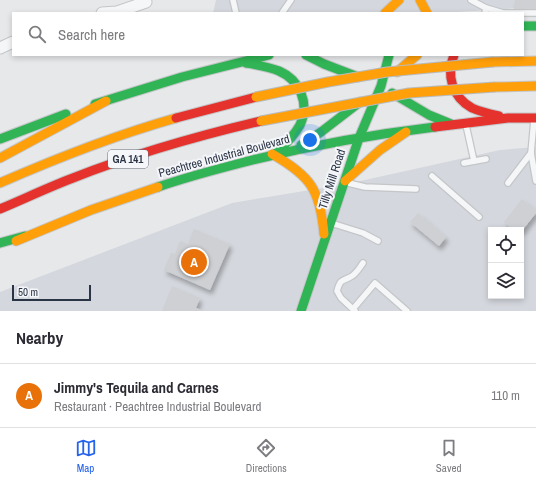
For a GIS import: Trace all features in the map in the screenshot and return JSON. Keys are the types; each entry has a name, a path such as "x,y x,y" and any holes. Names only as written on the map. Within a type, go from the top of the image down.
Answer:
{"main road":[{"path":"386,12 399,0"},
{"path":"400,12 405,0"},
{"path":"420,0 426,12"},
{"path":"524,26 536,26"},
{"path":"0,139 52,119 182,77 265,56"},
{"path":"308,56 324,64 381,86 429,115 452,125"},
{"name":"Tilly Mill Road","path":"301,311 359,138 381,86 389,56"},
{"path":"292,150 321,132 381,86 416,56"},
{"path":"453,56 450,62 449,69 452,87 457,95 469,106 477,110 508,118"},
{"name":"GA 141","path":"0,183 71,153 173,118 313,84 427,67 493,62 536,61"},
{"path":"241,62 268,67 279,71 294,81 302,95 304,103 302,119 294,134 274,154 301,172 317,194 323,217 324,234 322,249"},
{"name":"Peachtree Industrial Boulevard","path":"0,209 72,178 105,166 172,144 261,121 409,93 495,87 536,86"},
{"path":"0,158 106,101"},
{"name":"Peachtree Industrial Boulevard","path":"0,249 25,236 91,210 183,178 274,154 409,130 508,118 535,118"},
{"path":"344,182 380,150 409,130"},
{"path":"0,243 25,236"}],"street":[{"path":"120,12 146,2"},
{"path":"0,48 12,42"}],"lane":[{"path":"233,0 236,12"},
{"path":"283,12 291,0"},
{"path":"471,0 486,10 497,12"},
{"path":"524,13 536,13"},
{"path":"535,118 531,153 536,181"},
{"path":"466,123 474,161"},
{"path":"508,183 531,153"},
{"path":"464,163 486,159"},
{"path":"432,176 479,217"},
{"path":"344,182 365,186 416,190"},
{"path":"331,223 363,233 378,242"},
{"path":"363,263 353,275 344,279 339,284 337,291 341,298 354,310 375,283 406,311"}],"shaded area":[{"path":"216,0 536,0 536,7 456,12 213,12"},
{"path":"536,147 536,311 0,311 0,292 232,203 347,184 500,150"}],"building":[{"path":"515,0 536,0 536,10 514,10"},
{"path":"522,199 536,210 536,213 524,228 510,227 504,222"},
{"path":"418,213 446,237 439,246 410,222"},
{"path":"194,229 230,244 210,290 164,270 171,253 175,254 180,241 188,244"},
{"path":"172,286 200,298 196,308 204,311 162,311"}],"traffic: fast":[{"path":"524,26 536,26"},
{"path":"95,104 182,77 265,56"},
{"path":"308,56 358,77"},
{"path":"301,311 359,138 381,86 389,56"},
{"path":"246,63 279,71 293,80 301,94 304,109 300,125 295,133 276,153"},
{"path":"392,93 429,115 451,124"},
{"path":"301,145 321,132 360,102"},
{"path":"0,139 66,114"},
{"path":"158,187 207,172 286,152 360,138 435,127"},
{"path":"0,243 25,236"}],"traffic: slow":[{"path":"386,12 399,0"},
{"path":"420,0 426,12"},
{"path":"397,72 416,56"},
{"path":"493,62 536,61"},
{"path":"256,97 328,82 387,72 493,62"},
{"path":"495,87 536,86"},
{"path":"261,121 409,93 495,87"},
{"path":"0,158 106,101"},
{"path":"0,183 87,148 176,118"},
{"path":"345,181 380,150 406,132"},
{"path":"272,154 305,177 311,186 320,206 324,234"},
{"path":"16,241 91,210 158,187"}],"traffic: jam":[{"path":"454,56 451,78 455,92 472,108 499,116"},
{"path":"176,118 256,97"},
{"path":"435,127 508,118 536,118"},
{"path":"0,209 96,169 142,153 189,139 261,121"}],"place":[{"name":"Jimmy's Tequila and Carnes","path":"194,262"}]}
